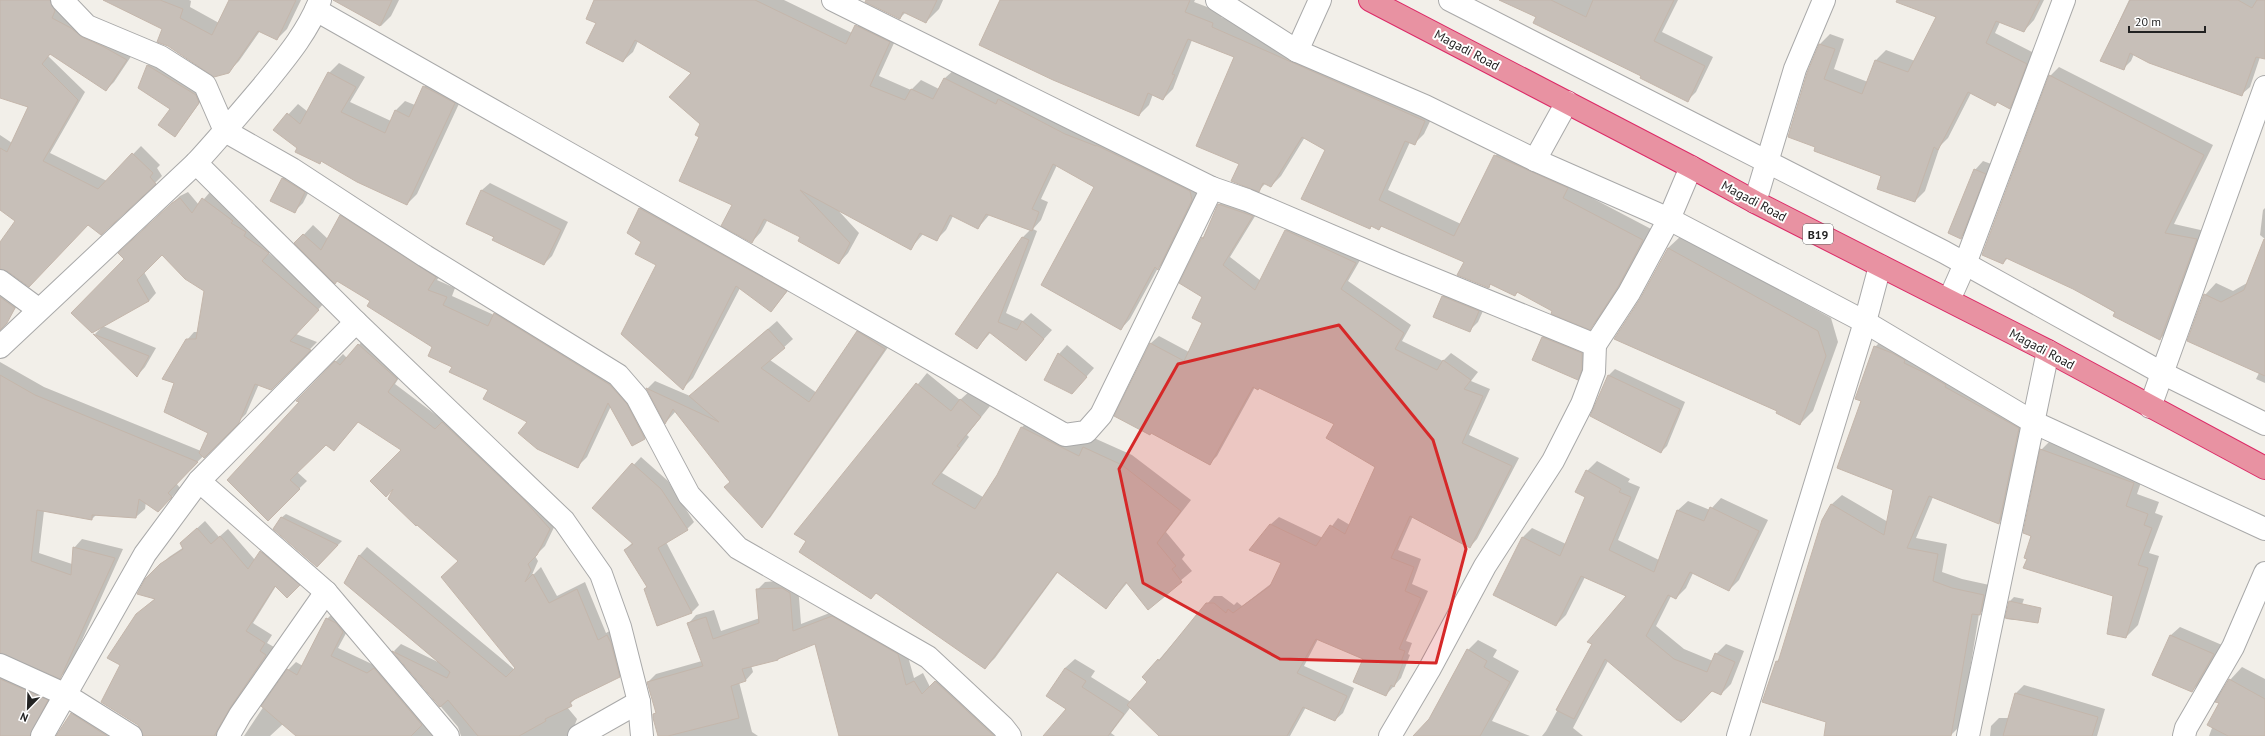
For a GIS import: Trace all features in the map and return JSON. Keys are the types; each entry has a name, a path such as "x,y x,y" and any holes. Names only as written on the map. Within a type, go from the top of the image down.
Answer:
{"highway":[{"name":"Magadi Road","path":"1370,0 1691,167 1755,202 2048,351 2265,468"}],"street":[{"path":"62,0 87,26 161,57 205,85 225,131 292,169 425,256 618,375 637,397 689,495 738,548 928,657 1003,727 1010,736"},
{"path":"833,0 1212,188 1248,200 1397,264 1595,345"},
{"path":"1217,0 1297,51 1425,106 1535,160 1669,219 1866,322 2033,422 2265,529"},
{"path":"1297,51 1320,0"},
{"path":"1450,0 1768,160 1965,264 2162,373 2265,424"},
{"path":"1755,202 1795,69 1824,0"},
{"path":"1950,300 1965,264 2064,0"},
{"path":"0,346 196,163 225,131 291,52 318,5 1065,435 1086,432 1101,415 1212,188"},
{"path":"2150,407 2265,87"},
{"path":"1535,160 1567,102"},
{"path":"196,163 356,322 564,521 601,574 620,627 639,702 642,736"},
{"path":"1390,736 1429,670 1485,566 1553,461 1582,404 1594,372 1595,345 1629,293 1669,219 1691,167"},
{"path":"1738,736 1866,322 1880,266"},
{"path":"0,281 38,309"},
{"path":"42,736 64,694 145,554 199,481 356,322"},
{"path":"1968,736 2048,351"},
{"path":"199,481 326,592 448,736"},
{"path":"2184,736 2186,728 2233,647 2265,573"},
{"path":"228,736 240,715 326,592"},
{"path":"0,665 64,694 131,736"},
{"path":"579,736 639,702"}],"highlighted area":[{"path":"1339,325 1433,440 1466,549 1436,663 1280,659 1143,583 1119,469 1178,364"}],"building":[{"path":"0,0 50,0 55,11 52,18 71,28 82,37 127,60 106,91 50,54 42,64 78,100 43,161 98,189 132,153 153,173 150,177 156,184 101,235 88,225 29,287 7,271 0,269 0,242 15,221 0,210 0,148 7,152 28,107 0,98"},
{"path":"103,0 160,0 183,9 180,18 212,35 229,0 296,0 277,40 258,31 229,73 214,77 168,46 157,42 162,29"},
{"path":"333,0 392,0 380,26"},
{"path":"594,0 755,0 846,44 855,25 890,42 870,86 905,100 911,89 933,99 944,78 996,104 998,99 1065,134 1096,145 1190,191 1192,200 1158,270 1155,267 1121,330 1041,285 1094,187 1053,164 1032,209 1039,212 1032,231 986,214 978,229 950,215 937,241 920,233 911,250 800,190 850,243 839,264 798,241 800,237 764,219 752,243 721,226 732,205 679,181 699,137 695,135 700,124 669,97 691,73 635,40 623,62 586,43 596,23 586,19"},
{"path":"866,0 937,0 926,23 903,12 900,19 865,2"},
{"path":"1000,0 1190,0 1185,12 1213,23 1212,27 1425,121 1415,145 1405,141 1379,200 1454,236 1494,155 1568,188 1563,198 1643,240 1618,287 1590,330 1551,314 1552,311 1517,292 1515,296 1490,284 1489,288 1457,275 1464,262 1381,226 1379,230 1371,226 1370,229 1301,199 1325,150 1302,137 1271,187 1263,183 1259,192 1231,181 1239,164 1196,146 1234,57 1188,39 1172,74 1175,75 1163,100 1148,93 1139,116 1053,80 979,45"},
{"path":"1499,0 1551,0 1586,17 1593,0 1674,0 1654,41 1705,66 1688,102 1640,78 1641,76 1533,23 1536,17"},
{"path":"1897,0 2040,0 2024,32 1996,21 1986,43 2027,64 2010,109 1997,102 1995,106 1968,92 1938,150 1934,147 1915,202 1877,189 1881,176 1814,151 1815,147 1788,137 1807,73 1819,44 1835,49 1824,79 1862,94 1875,60 1908,72 1936,17 1896,2"},
{"path":"2130,0 2238,0 2252,8 2257,0 2265,0 2265,59 2256,57 2242,96 2149,63 2130,53 2124,70 2100,61"},
{"path":"147,65 196,95 199,103 175,137 158,125 170,109 138,88"},
{"path":"328,72 356,87 341,112 385,133 395,110 409,117 423,86 455,103 407,205 357,182 321,161 320,164 295,152 297,148 273,130 287,113 300,124"},
{"path":"2049,75 2204,155 2165,233 2197,239 2160,340 2113,316 2115,312 2073,289 2006,258 2003,264 1982,255"},
{"path":"1974,169 1986,174 1961,239 1948,233"},
{"path":"282,178 305,192 295,213 270,201"},
{"path":"481,190 561,230 544,265 492,240 494,237 466,224"},
{"path":"180,198 192,213 202,198 233,221 231,223 246,232 244,236 269,253 262,261 319,310 290,341 311,350 271,390 255,384 239,423 204,458 199,453 208,433 164,412 174,383 162,379 186,339 196,339 204,291 185,279 162,255 137,280 149,301 92,333 71,313 124,259 118,253 172,203"},
{"path":"1218,204 1253,216 1223,265 1255,290 1285,230 1356,263 1341,289 1404,333 1395,349 1437,370 1443,360 1471,380 1464,389 1483,396 1462,443 1512,466 1470,548 1410,516 1391,558 1414,567 1405,591 1421,598 1399,649 1405,651 1401,662 1403,663 1394,687 1391,685 1386,696 1353,682 1363,659 1316,639 1297,673 1347,696 1335,721 1303,707 1287,736 1159,736 1127,705 1147,682 1142,677 1158,659 1159,661 1206,603 1214,603 1226,613 1228,609 1233,613 1270,586 1281,563 1249,550 1270,524 1316,546 1330,525 1345,534 1375,467 1326,438 1334,424 1259,388 1258,390 1253,387 1210,465 1151,433 1150,435 1114,416 1150,343 1184,361 1202,323 1192,318 1202,297 1179,283 1202,237 1203,239"},
{"path":"639,208 787,291 771,312 736,286 683,390 621,334 656,265 635,254 641,242 627,233"},
{"path":"340,215 436,277 428,290 447,297 443,305 488,326 494,313 610,385 627,404 645,439 632,446 608,403 578,468 537,449 518,433 527,422 483,399 488,390 449,372 452,367 428,356 432,347 367,306 370,301 337,281 335,284 294,243 303,234 321,250"},
{"path":"1022,237 1029,240 998,322 1017,330 1022,321 1044,339 1026,361 989,332 977,349 955,334"},
{"path":"2264,239 2265,376 2187,341 2204,294 2221,302 2244,290"},
{"path":"1668,248 1818,331 1826,356 1800,425 1776,413 1777,411 1614,339 1640,299"},
{"path":"1442,296 1479,311 1470,332 1433,317"},
{"path":"0,297 15,308 7,323 0,330"},
{"path":"768,329 785,348 761,368 809,402 857,331 885,349 762,528 724,487 730,482 673,409 665,424 646,388 719,422 689,396"},
{"path":"93,334 149,356 137,377"},
{"path":"1542,337 1582,353 1582,370 1578,380 1532,360"},
{"path":"358,344 397,379 388,392 435,429 442,422 524,500 550,529 537,555 528,564 531,570 525,582 533,574 549,603 577,589 598,640 607,635 611,643 620,677 575,699 570,702 572,706 545,719 546,721 519,736 478,736 448,700 440,707 392,651 447,678 450,672 344,583 359,555 506,677 515,668 441,577 458,561 417,525 416,526 388,499 393,489 386,497 370,481 401,450 358,422 334,451 326,445 290,480 300,489 268,521 227,480 299,402 296,401 335,361 340,365"},
{"path":"1874,346 1905,360 1904,363 1927,374 1946,385 1945,387 2019,428 1999,524 1929,496 1907,548 1938,554 1933,581 1952,588 1984,595 1980,615 1972,614 1951,736 1824,736 1826,722 1762,702 1776,661 1778,662 1822,520 1831,504 1884,535 1893,490 1837,468 1861,401 1855,399"},
{"path":"1058,353 1087,377 1072,394 1044,380"},
{"path":"0,375 35,395 198,462 168,493 172,497 158,512 139,499 136,518 92,515 92,520 37,510 31,561 71,575 73,547 115,558 60,679 0,653"},
{"path":"1608,375 1680,409 1661,453 1590,416"},
{"path":"916,383 951,411 960,399 981,417 957,446 960,448 932,484 975,509 997,475 1021,427 1079,456 1083,447 1122,465 1181,511 1157,543 1176,566 1172,569 1182,582 1148,610 1126,582 1106,609 1057,572 985,669 876,593 871,599 799,552 806,541 794,534"},
{"path":"2040,449 2134,483 2126,506 2148,514 2144,525 2152,528 2138,565 2148,568 2126,638 2107,634 2113,596 2023,568 2027,559 2024,558 2031,536 2023,533"},
{"path":"632,463 661,489 688,530 658,548 692,613 657,626 644,589 647,587 624,550 633,544 592,508"},
{"path":"1586,470 1621,489 1619,492 1631,497 1609,550 1654,572 1677,510 1704,521 1710,507 1759,531 1729,591 1690,572 1676,599 1668,595 1646,636 1674,659 1707,672 1715,653 1735,662 1721,695 1712,691 1684,720 1677,720 1605,659 1574,719 1556,710 1592,644 1587,642 1626,596 1581,576 1556,626 1493,595 1522,537 1560,556 1585,497 1575,492"},
{"path":"281,517 338,545 317,567 273,529"},
{"path":"197,528 211,544 220,536 248,569 260,551 300,585 287,598 275,586 246,631 265,643 260,651 266,655 230,708 214,736 143,736 138,725 101,702 120,665 107,658 136,614 155,599 137,594 145,579 160,564 183,549 180,543"},
{"path":"782,588 790,593 793,631 832,616 898,654 906,685 914,681 922,694 935,681 994,736 839,736 815,644 778,660 742,669 746,681 731,686 739,718 668,736 658,736 653,718 653,714 656,713 647,682 703,666 687,623 706,617 713,639 759,623 756,589"},
{"path":"2009,601 2041,608 2038,623 2005,618"},
{"path":"326,618 336,623 343,632 331,656 367,673 374,668 422,725 411,736 296,736 261,706 287,669 297,675"},
{"path":"2170,635 2214,654 2192,692 2152,675"},
{"path":"1467,649 1487,661 1484,667 1510,682 1480,736 1413,736 1429,719"},
{"path":"1065,668 1086,681 1082,687 1124,714 1108,736 1043,736 1066,709 1046,696"},
{"path":"0,679 48,700 30,736 0,736"},
{"path":"2229,679 2265,699 2265,736 2228,736 2207,725 2219,703 2215,702"},
{"path":"2015,693 2098,717 2092,736 2003,736"},
{"path":"71,713 107,736 56,736"}]}
